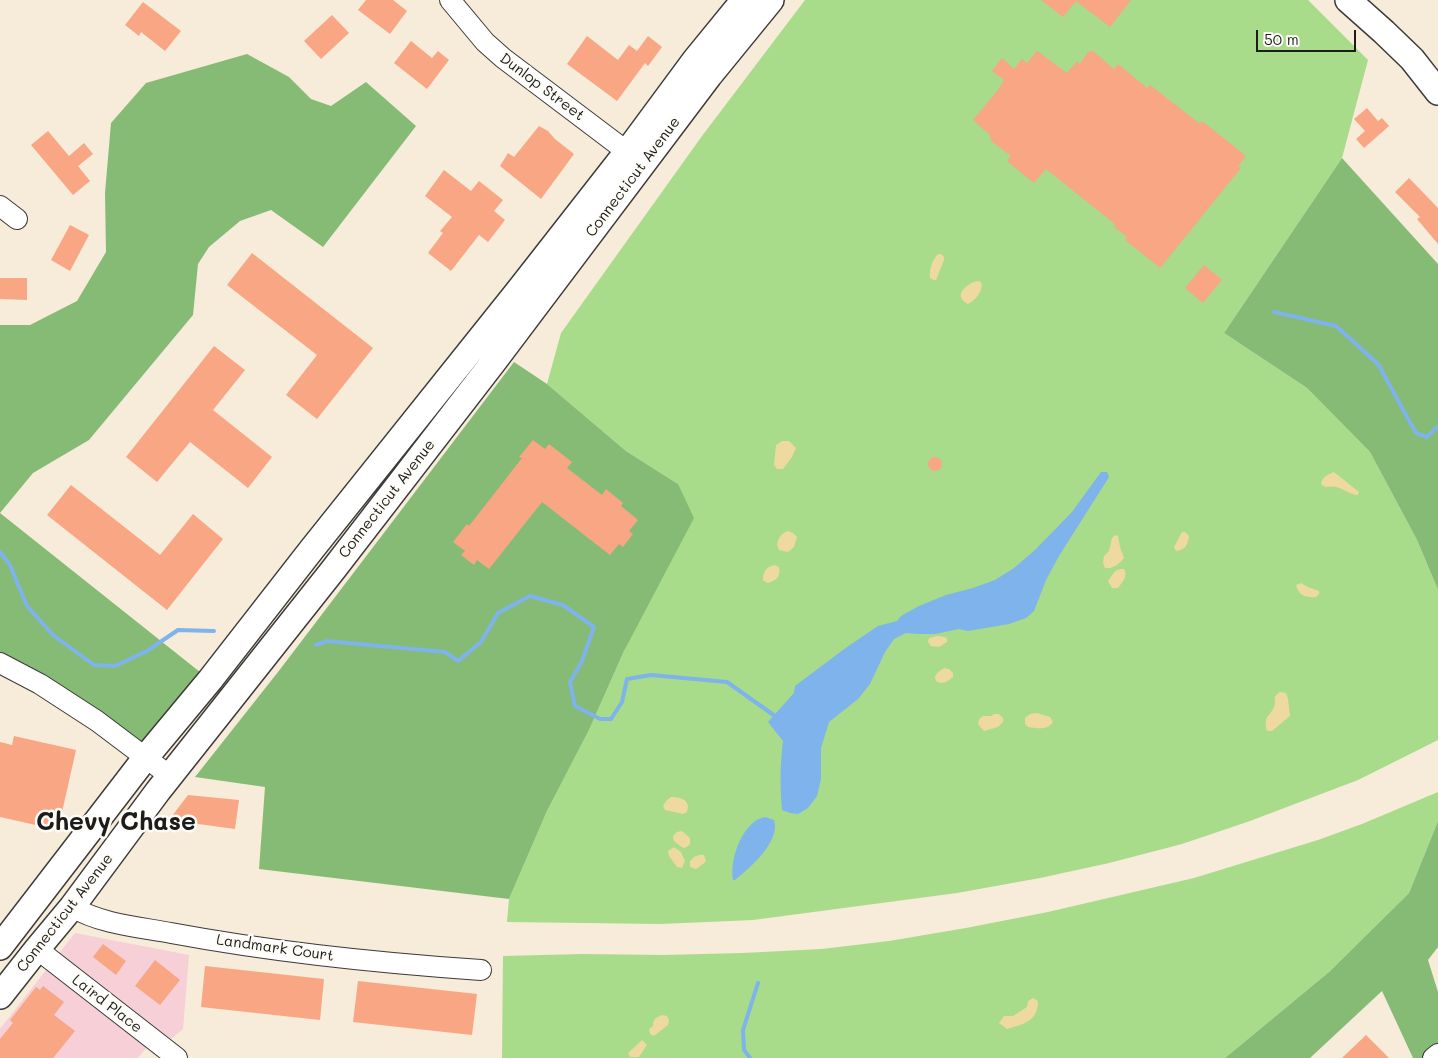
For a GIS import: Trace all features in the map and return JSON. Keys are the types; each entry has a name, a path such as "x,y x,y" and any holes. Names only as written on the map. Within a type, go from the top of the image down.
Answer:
{"main road":[{"name":"Connecticut Avenue","path":"0,996 72,908 170,776 327,578 495,360 635,158 695,60 744,0"},
{"name":"Connecticut Avenue","path":"0,947 306,555 519,290 709,76 771,0"},
{"path":"1350,1 1412,58 1438,92"}],"street":[{"name":"Dunlop Street","path":"450,0 485,42 503,58 635,158"},
{"path":"0,206 18,219"},
{"path":"0,663 40,684 97,721 170,776"},
{"name":"Landmark Court","path":"72,908 86,916 131,926 237,944 346,958 482,970"},
{"name":"Laird Place","path":"37,949 156,1052 177,1058"},
{"path":"1433,1058 1438,1054"}],"shaded area":[{"path":"75,933 189,955 183,1029 171,1039 160,1031 138,1058 0,1058 0,1029"}],"green space":[{"path":"805,0 1308,0 1368,60 1342,158 1224,333 1307,388 1370,452 1417,540 1438,590 1438,740 1358,780 1250,821 1182,844 1040,878 957,893 753,920 661,924 507,922 509,899 547,811 589,730 624,651 678,484 626,451 547,384 561,333 702,136"},
{"path":"247,54 289,77 311,99 331,106 366,82 416,126 323,247 271,210 240,221 209,247 198,264 193,315 89,440 33,473 0,513 0,325 30,325 77,301 106,252 105,193 111,123 146,83"},
{"path":"1342,158 1438,264 1438,590 1417,540 1370,452 1307,388 1224,333"},
{"path":"514,362 547,384 626,451 678,484 694,518 624,651 589,730 547,811 509,899 259,869 265,787 195,777 278,672"},
{"path":"0,513 210,680 146,757 0,663"},
{"path":"1438,792 1438,821 1409,893 1329,972 1225,1058 502,1058 503,956 583,954 664,955 822,949 889,941 966,928 1048,912 1194,878 1318,840"},
{"path":"1438,821 1438,947 1428,960 1438,992 1438,1054 1433,1058 1413,1058 1382,991 1310,1058 1225,1058 1329,972 1409,893"}],"sand":[{"path":"938,254 944,257 944,260 936,280 934,280 930,278 930,272"},
{"path":"977,281 981,282 982,285 980,291 974,300 968,304 961,297 962,291 965,287"},
{"path":"782,441 789,441 796,448 783,469 777,469 774,465 776,445"},
{"path":"1334,472 1359,492 1358,495 1336,487 1325,487 1321,484 1327,475"},
{"path":"788,531 797,537 794,547 788,552 779,550 777,545 779,538"},
{"path":"1182,532 1189,536 1188,542 1184,548 1176,551 1174,547"},
{"path":"1115,535 1118,536 1124,558 1116,566 1105,568 1103,563 1104,556 1109,551 1112,538"},
{"path":"774,565 779,567 778,576 775,580 767,583 763,580 764,572"},
{"path":"1124,569 1124,579 1118,588 1112,588 1108,581 1115,571"},
{"path":"1301,583 1319,591 1319,594 1316,597 1303,595 1296,585"},
{"path":"945,637 947,642 939,647 931,646 928,642 929,638"},
{"path":"944,668 949,669 953,673 953,677 941,683 936,681 935,677"},
{"path":"1280,692 1286,693 1290,716 1272,731 1267,731 1266,720 1275,705 1276,696"},
{"path":"1037,713 1050,717 1053,722 1051,725 1045,728 1028,727 1025,724 1025,718 1030,714"},
{"path":"999,714 1003,718 1003,722 998,727 984,731 978,724 979,719 983,716"},
{"path":"671,797 684,800 688,805 687,812 683,814 665,810 663,806"},
{"path":"682,831 690,838 690,844 683,848 674,841 673,836 677,832"},
{"path":"674,847 681,852 685,861 682,868 677,867 669,856 668,851"},
{"path":"699,855 704,855 706,861 696,869 690,867 690,861"},
{"path":"1033,998 1038,1001 1037,1008 1035,1014 1028,1021 1007,1029 999,1023 1004,1016 1013,1016 1027,1007 1028,1001"},
{"path":"662,1015 667,1016 669,1020 668,1025 654,1036 650,1034 649,1029 653,1026 654,1020"},
{"path":"642,1040 647,1045 639,1057 630,1057 628,1053"}],"water":[{"path":"1101,472 1107,472 1109,477 1059,556 1046,580 1034,611 1026,618 1009,624 968,631 959,629 935,634 906,633 894,639 885,652 870,684 858,699 829,722 821,748 821,779 817,796 808,808 798,814 782,810 781,759 783,741 768,722 794,693 795,686 878,626 897,621 901,616 919,606 946,595 995,580 1014,568 1035,550 1072,512"},
{"path":"765,817 774,820 775,828 769,845 748,869 733,880 734,856 744,833 754,822"}],"building":[{"path":"366,0 393,0 407,11 390,34 358,10"},
{"path":"1041,0 1131,0 1110,27 1076,1 1063,17"},
{"path":"143,2 181,31 165,51 141,32 139,36 125,25"},
{"path":"332,15 349,33 321,59 304,41"},
{"path":"587,36 618,60 629,45 637,51 648,36 662,47 648,66 645,63 617,101 567,64"},
{"path":"411,41 432,58 438,51 449,60 427,89 394,63"},
{"path":"1037,51 1067,73 1077,61 1080,64 1088,52 1093,51 1114,69 1118,64 1147,88 1150,85 1200,124 1202,121 1246,156 1238,166 1241,168 1160,268 1125,240 1127,237 1114,227 1116,225 1046,169 1034,183 1007,161 1011,156 991,141 990,135 973,120 1004,80 992,71 1002,58 1014,69 1022,59 1027,63"},
{"path":"1367,108 1378,121 1382,118 1389,126 1364,148 1356,139 1365,131 1354,119"},
{"path":"539,126 548,131 574,154 541,199 500,166 508,153 514,157"},
{"path":"48,131 69,156 84,143 93,154 78,166 90,181 73,195 31,145"},
{"path":"444,170 471,191 479,181 503,200 494,211 505,220 488,242 479,235 451,271 428,253 443,233 440,231 452,217 425,196"},
{"path":"1409,178 1438,208 1438,244 1417,219 1420,217 1395,192"},
{"path":"70,225 89,235 70,271 51,260"},
{"path":"252,253 373,348 317,419 286,395 317,355 227,285"},
{"path":"1204,265 1222,280 1203,303 1185,288"},
{"path":"0,278 27,278 27,300 0,299"},
{"path":"214,346 245,370 213,410 272,457 248,488 190,442 157,482 126,457"},
{"path":"533,440 545,449 549,444 572,462 567,468 602,495 606,489 623,503 621,506 638,520 629,531 633,534 623,547 619,544 610,555 542,502 489,569 477,560 474,565 461,555 465,551 453,542 467,524 469,526 522,458 519,457"},
{"path":"932,457 938,457 942,464 938,471 932,471 928,467 928,461"},
{"path":"71,485 160,555 193,514 223,539 167,610 47,515"},
{"path":"14,736 76,750 58,830 0,817 0,742 12,745"},
{"path":"188,795 239,800 235,829 169,820"},
{"path":"103,944 126,961 116,975 93,957"},
{"path":"155,960 180,980 160,1005 135,986"},
{"path":"205,966 324,979 320,1020 201,1007"},
{"path":"358,981 477,994 472,1035 353,1022"},
{"path":"43,986 64,1002 54,1015 75,1031 53,1058 0,1058 0,1039 13,1023 10,1020 36,987 40,990"},
{"path":"1366,1035 1389,1058 1342,1058"}],"waterway":[{"path":"1274,312 1336,326 1378,364 1416,433 1427,437 1438,426"},
{"path":"0,552 10,565 27,606 53,635 94,665 115,666 147,651 178,630 214,631"},
{"path":"316,645 327,641 445,652 458,661 481,642 498,613 530,596 563,605 594,627 582,661 570,682 575,706 600,719 611,719 622,702 627,679 651,675 727,682 775,716"},
{"path":"750,1058 744,1050 743,1030 758,983"}],"district":[{"name":"Chevy Chase","path":"116,822"}]}
